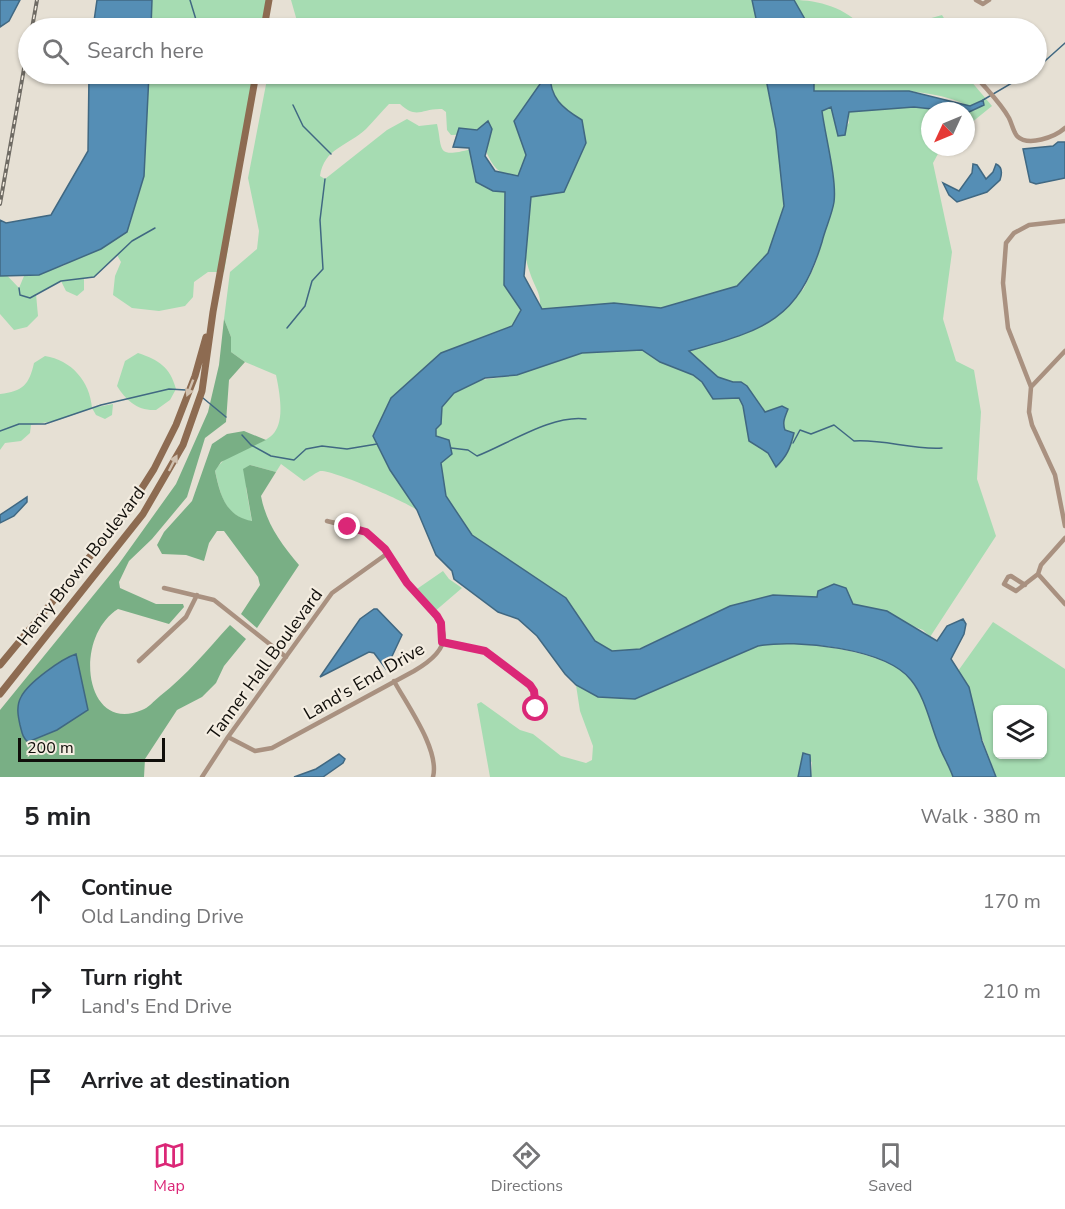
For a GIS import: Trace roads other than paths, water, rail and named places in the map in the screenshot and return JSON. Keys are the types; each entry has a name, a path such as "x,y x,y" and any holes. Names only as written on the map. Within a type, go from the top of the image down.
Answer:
{"main road":[{"path":"266,18 269,0"},
{"name":"Henry Brown Boulevard","path":"0,694 143,514 183,445 202,391 213,312 254,84"},
{"name":"Henry Brown Boulevard","path":"0,665 126,513 154,469 176,424 195,376 213,312"}],"street":[{"path":"976,0 983,4 989,0"},
{"path":"982,84 1009,118 1017,136 1024,140 1053,136 1065,128"},
{"path":"1065,221 1029,225 1014,233 1006,243 1003,304 1015,351 1031,387 1029,412 1032,425 1055,475 1065,526"},
{"path":"1031,387 1065,351"},
{"name":"Land's End Drive","path":"228,737 255,751 272,748 433,660 442,642 441,623 437,616 407,583 388,553 366,532 327,521"},
{"path":"1025,585 1038,574 1041,565 1065,538"},
{"name":"Tanner Hall Boulevard","path":"202,777 228,737 332,593 388,553"},
{"path":"1038,574 1065,604"},
{"path":"164,588 214,600 286,657"},
{"path":"139,661 186,617 197,595"},
{"path":"442,642 485,651 530,685 534,691 536,709"},
{"path":"394,681 434,759 433,777"}],"water":[{"path":"0,0 20,0 9,21 0,27"},
{"path":"97,0 152,0 151,18 94,18"},
{"path":"752,0 794,0 804,18 756,18"},
{"path":"89,84 149,84 144,176 127,232 101,249 39,275 0,276 0,220 6,223 51,215 88,151"},
{"path":"540,84 551,84 558,102 582,120 586,143 564,192 531,197 524,276 542,309 614,303 661,308 737,286 768,253 784,206 776,130 767,84 814,84 814,91 909,91 954,102 921,102 921,108 849,112 845,135 838,136 831,107 822,111 832,169 834,202 812,269 802,289 789,306 758,328 689,351 718,377 741,382 747,386 765,412 782,406 788,409 784,427 785,430 794,433 788,452 776,467 768,453 749,441 743,406 739,398 713,399 702,382 693,375 660,362 642,350 582,353 517,375 485,378 454,393 442,407 441,424 436,429 436,436 449,440 452,454 441,463 446,496 472,535 566,598 595,641 612,651 640,649 730,606 773,595 817,597 818,591 834,584 846,588 853,604 887,611 937,641 947,626 963,619 966,624 964,634 951,659 969,687 982,741 996,777 953,777 916,687 899,669 882,660 839,648 816,645 758,646 635,699 598,697 576,685 537,636 518,619 498,612 454,579 452,571 436,555 417,510 390,470 373,436 391,398 441,353 512,326 521,310 504,285 505,192 493,191 476,182 469,148 453,147 459,128 477,130 488,121 492,129 485,156 495,171 518,176 526,155 514,121"},
{"path":"983,100 984,105 975,109 975,104"},
{"path":"1058,142 1065,142 1065,178 1036,184 1030,182 1023,149 1053,146"},
{"path":"973,164 977,165 986,179 993,172 996,164 998,165 1001,171 1000,180 987,192 957,202 949,195 943,183 959,191 972,173"},
{"path":"27,497 27,502 14,516 0,523 0,515"},
{"path":"377,609 402,635 386,669 374,653 369,652 320,677 360,619"},
{"path":"76,654 88,710 57,730 28,742 22,734 19,700 30,685 46,672"},
{"path":"803,753 810,755 811,777 798,777"},
{"path":"339,754 345,759 343,763 323,777 294,777 316,769"}],"waterway":[{"path":"190,0 195,18"},
{"path":"1047,59 1065,43"},
{"path":"983,100 1010,84"},
{"path":"293,105 303,126 331,154"},
{"path":"287,328 305,306 312,281 323,269 320,220 325,179"},
{"path":"19,288 20,295 30,298 61,281 94,277 132,241 155,228"},
{"path":"0,431 19,424 45,424 101,405 169,389 186,390"},
{"path":"203,398 226,417"},
{"path":"451,448 468,450 477,456 545,425 559,421 586,419"},
{"path":"793,443 800,430 811,434 834,425 854,441 942,448"},
{"path":"242,435 251,445 271,456 294,460 306,449 322,446 347,449 377,444"}],"railway":[{"path":"34,18 37,0"},
{"path":"0,204 21,84"}]}
